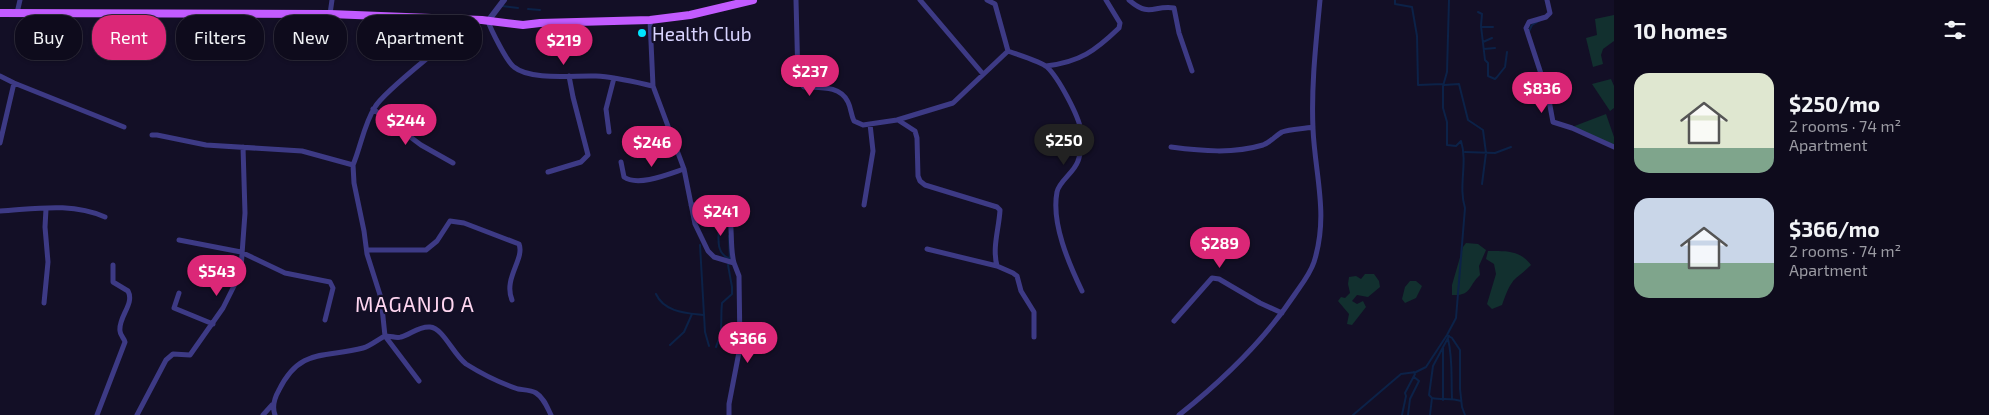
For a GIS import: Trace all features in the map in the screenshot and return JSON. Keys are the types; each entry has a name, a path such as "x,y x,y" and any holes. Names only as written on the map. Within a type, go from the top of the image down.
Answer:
{"main road":[{"path":"0,13 330,14 485,21 523,26 540,23 650,20 690,15 753,0"}],"street":[{"path":"17,13 20,0"},
{"path":"330,14 332,0"},
{"path":"419,381 385,336 381,298 367,250 354,183 353,165 373,109 384,95 474,22 485,21 504,0"},
{"path":"796,0 798,80 800,84 804,87 829,88 838,91 848,102 854,121 863,125 897,120 953,102 1008,51"},
{"path":"920,0 983,74"},
{"path":"987,0 996,2 1008,51"},
{"path":"1008,51 1046,66 1060,64 1097,50 1119,28 1120,22 1106,0"},
{"path":"1129,0 1146,10 1174,8 1179,34 1192,71"},
{"path":"1179,415 1225,376 1282,314 1314,262 1321,195 1313,127 1313,73 1320,0"},
{"path":"1547,0 1550,13 1546,17 1529,22 1526,28 1548,95 1552,122 1572,128 1614,147"},
{"path":"650,20 653,86 684,169 695,224 708,252 714,257 734,263"},
{"path":"485,21 515,69 532,74 556,77 614,78 653,86"},
{"path":"1046,66 1063,88 1081,130 1078,162 1070,176 1060,185 1056,205 1059,228 1068,262 1082,291"},
{"path":"0,76 124,126"},
{"path":"548,172 581,162 588,155 573,97 570,76"},
{"path":"609,132 606,109 614,78"},
{"path":"0,143 14,83"},
{"path":"373,109 421,145 453,163"},
{"path":"897,120 915,131 918,138 918,176 920,181 925,185 997,206 1000,210 994,250 997,266"},
{"path":"864,205 873,151 870,124"},
{"path":"1172,148 1202,151 1234,151 1269,142 1287,131 1313,127"},
{"path":"152,135 206,145 302,151 353,165"},
{"path":"137,415 166,360 173,354 190,355 213,324 236,283 241,268 245,213 243,147"},
{"path":"621,162 624,177 633,181 656,178 684,169"},
{"path":"691,205 727,205 738,203"},
{"path":"727,205 731,221 731,246 739,276 740,347 729,404 729,415"},
{"path":"44,303 48,262 45,226 46,208"},
{"path":"0,211 82,208 105,217"},
{"path":"367,250 426,250 437,242 450,221 464,223 519,244 520,254 510,284 512,300"},
{"path":"179,240 241,252 285,273 332,283 333,288 325,320"},
{"path":"928,249 997,266 1013,272 1017,276 1021,291 1034,312 1034,337"},
{"path":"97,415 125,342 120,327 130,299 128,291 113,282 113,265"},
{"path":"197,267 236,283"},
{"path":"1174,321 1212,278 1219,279 1282,314"},
{"path":"179,293 174,308 213,324"},
{"path":"263,415 270,410 282,382 289,373 305,360 364,348 385,336 401,337 419,328 433,328 442,334 454,352 464,362 496,380 535,392 545,402 551,415"},
{"path":"275,400 273,409 276,415"}],"green space":[{"path":"1614,15 1614,41 1603,49 1601,55 1603,64 1593,67 1586,38 1597,35 1595,19"},
{"path":"1611,79 1614,86 1614,108 1610,111 1592,84"},
{"path":"1606,114 1614,137 1614,145 1572,127"},
{"path":"1466,243 1478,244 1486,250 1479,266 1480,275 1469,290 1463,294 1452,295 1452,285 1463,247"},
{"path":"1488,251 1512,252 1522,256 1531,265 1511,284 1502,305 1492,309 1487,304 1496,274 1494,264 1486,259"},
{"path":"1365,274 1374,274 1379,281 1380,287 1368,297 1357,295 1352,301 1357,304 1363,301 1366,307 1352,325 1347,324 1349,314 1338,301 1341,297 1345,298 1350,293 1349,277 1356,276 1361,279"},
{"path":"1410,281 1416,281 1422,286 1416,298 1405,303 1402,299 1405,287"}],"waterway":[{"path":"1395,0 1395,4 1412,7 1417,36 1418,85 1443,84"},
{"path":"1353,415 1401,374 1416,372 1426,367 1456,318 1465,208 1462,191 1464,158 1461,141 1456,146 1447,145 1447,122 1443,108 1443,86 1447,72 1449,0"},
{"path":"502,6 518,8"},
{"path":"528,9 540,10"},
{"path":"1478,12 1482,14 1481,26 1485,60 1488,63 1488,76 1495,79 1505,67 1507,52"},
{"path":"1529,31 1532,25 1539,21"},
{"path":"1481,27 1493,27"},
{"path":"1483,42 1492,38"},
{"path":"1484,49 1495,48"},
{"path":"1444,85 1459,84 1468,120 1483,130 1486,153 1482,184"},
{"path":"1465,152 1495,153 1511,147"},
{"path":"719,224 719,248 728,258"},
{"path":"716,347 721,329 722,303 732,294 728,265 730,262 729,236"},
{"path":"700,245 705,332 709,346"},
{"path":"656,294 664,305 670,308 703,315"},
{"path":"670,345 684,332 692,314"},
{"path":"1447,335 1452,338 1460,350 1460,389 1465,415"},
{"path":"1430,415 1432,398 1429,395 1433,366 1449,336"},
{"path":"1448,339 1450,346 1452,398"},
{"path":"1443,348 1443,400"},
{"path":"1402,415 1405,393 1415,374 1414,372"},
{"path":"1408,415 1410,399 1419,381 1414,377"},
{"path":"1432,398 1461,401"}],"place":[{"name":"Health Club","path":"642,33"}],"district":[{"name":"MAGANJO A","path":"415,303"}]}
